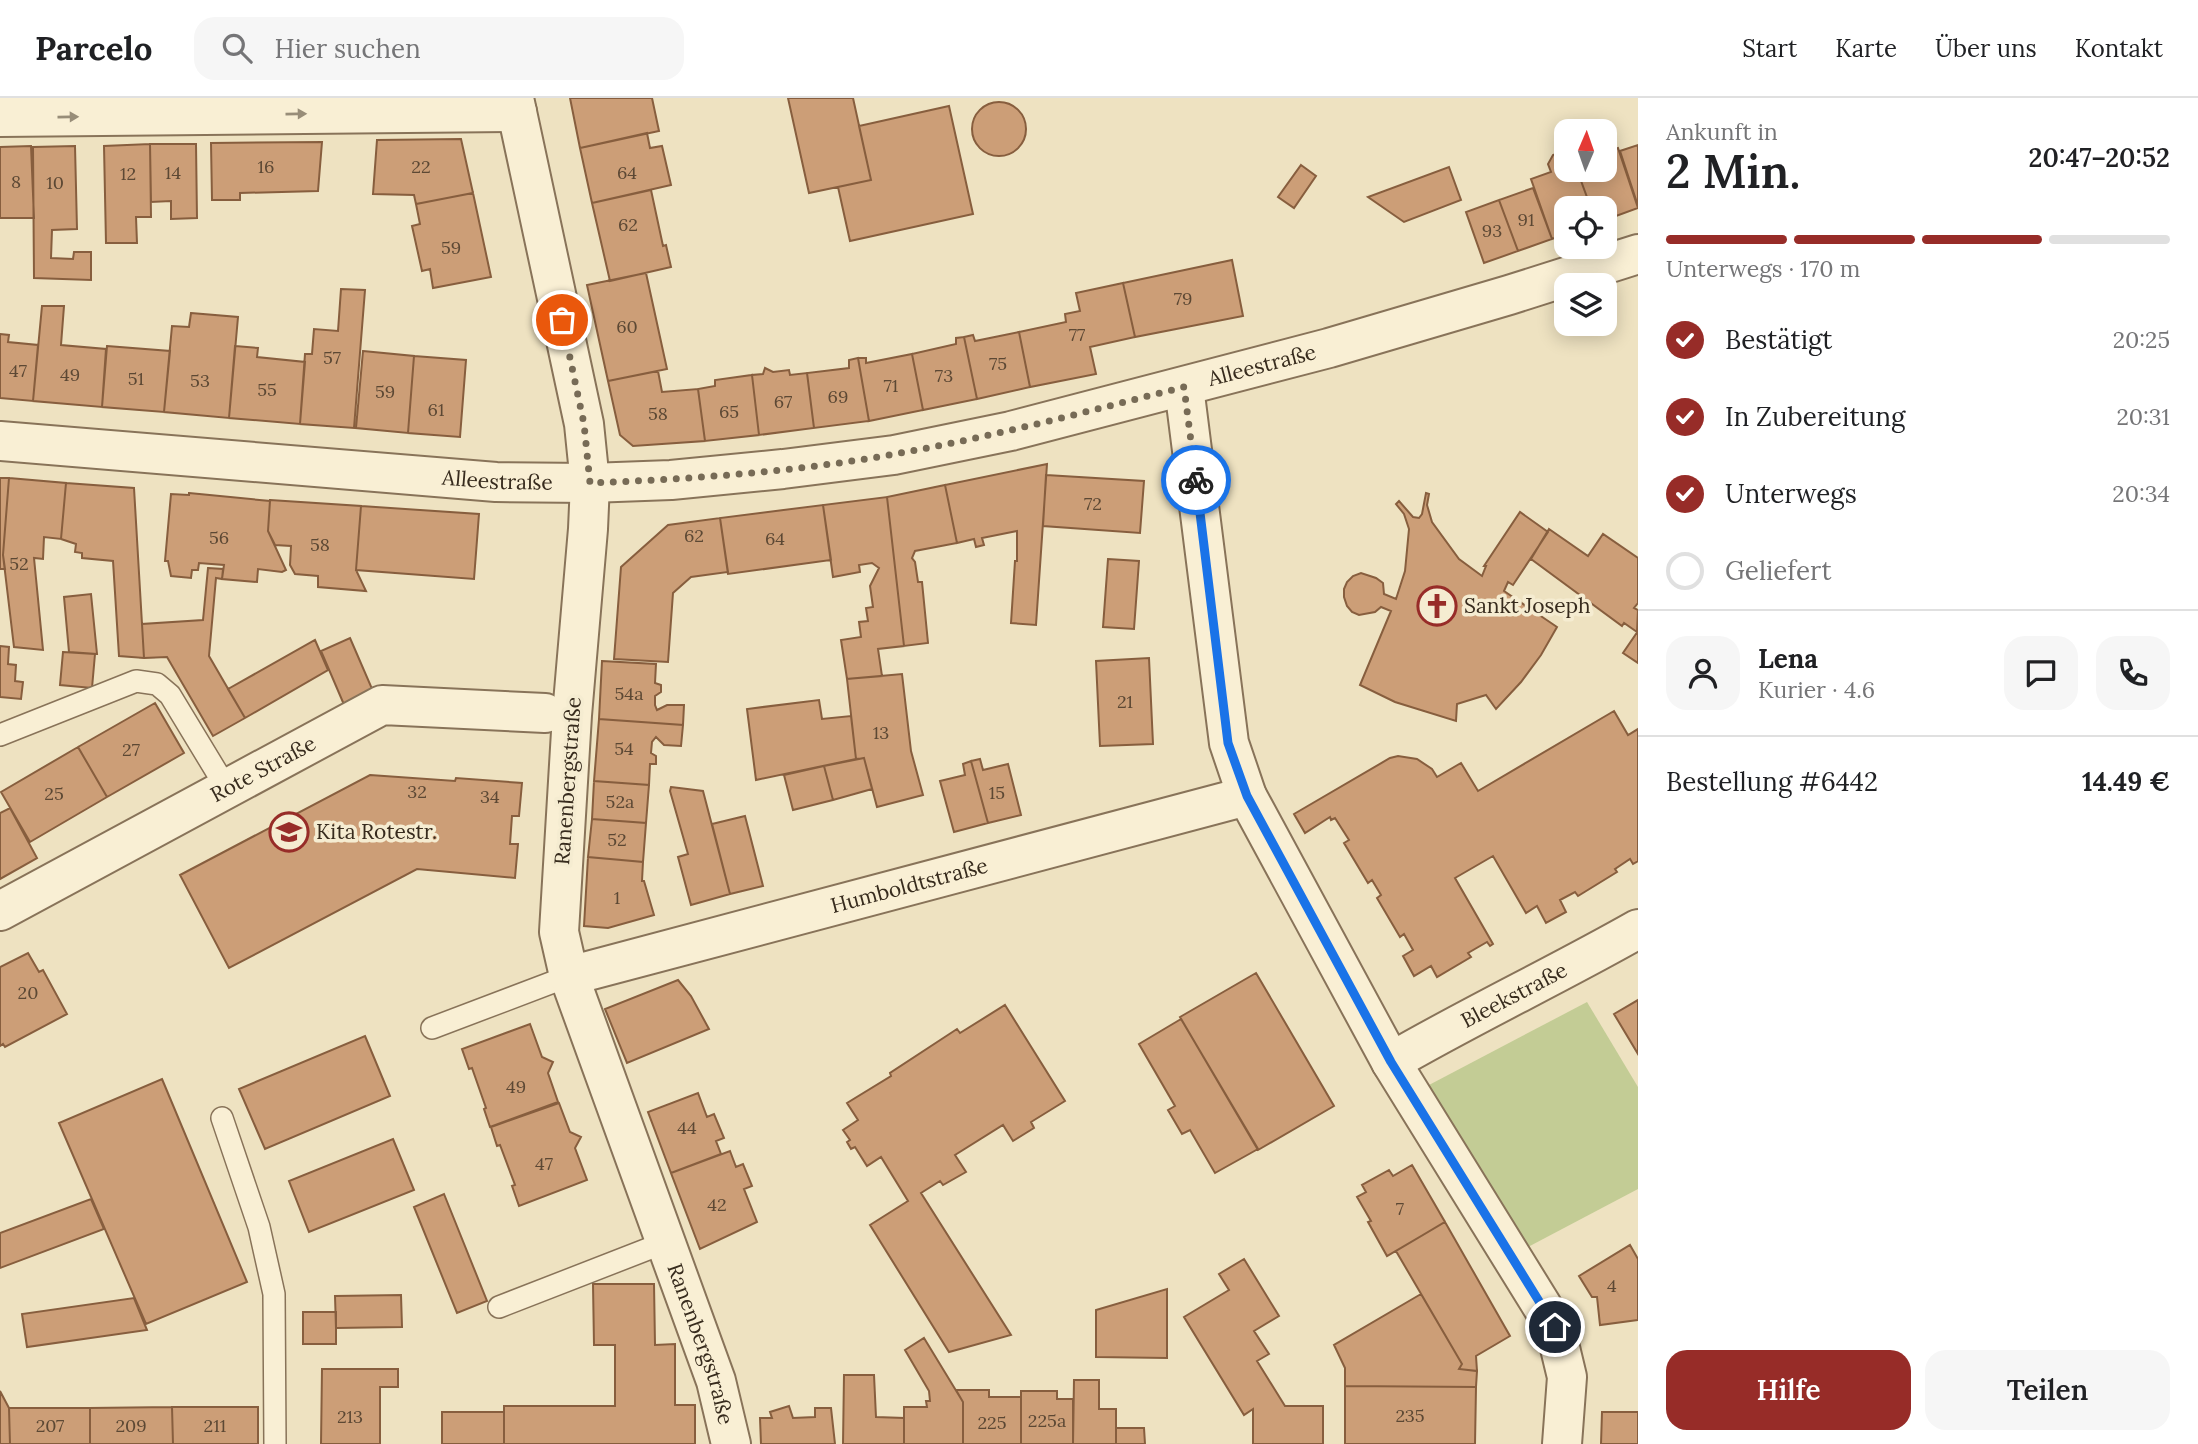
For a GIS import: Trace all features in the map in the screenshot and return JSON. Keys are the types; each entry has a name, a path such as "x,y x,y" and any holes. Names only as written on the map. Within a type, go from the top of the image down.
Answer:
{"street":[{"path":"0,117 515,105"},
{"name":"Ranenbergstraße","path":"515,105 584,424 590,483 559,932 569,976 716,1381 731,1444"},
{"name":"Alleestraße","path":"0,441 488,482 590,483 671,480 783,469 894,455 1011,431 1329,348 1509,296 1638,254"},
{"path":"1184,387 1228,743 1247,796 1391,1062 1555,1327 1567,1377 1562,1444"},
{"name":"Rote Straße","path":"0,911 382,705 545,713"},
{"name":"Humboldtstraße","path":"569,976 1247,796"},
{"name":"Bleekstraße","path":"1391,1062 1468,1018 1576,964 1638,929"}],"lane":[{"path":"0,735 136,681 157,684 170,695 227,789"},
{"path":"432,1028 569,976"},
{"path":"222,1118 259,1227 274,1294 275,1444"},
{"path":"499,1307 666,1241"}],"green space":[{"path":"1587,1002 1638,1087 1638,1189 1528,1247 1429,1085"}],"building":[{"path":"570,98 652,98 659,131 580,148"},
{"path":"788,98 853,98 871,180 809,193"},
{"path":"999,102 1018,110 1026,129 1018,148 999,156 980,148 972,129 980,110"},
{"path":"949,106 973,214 850,241 838,187 871,180 859,126"},
{"path":"647,133 650,148 662,146 671,185 592,203 580,148"},
{"path":"461,139 473,193 416,204 414,195 373,194 377,140"},
{"path":"322,142 318,191 240,193 240,200 212,200 211,143"},
{"path":"150,144 196,144 197,218 171,219 171,201 151,202"},
{"path":"150,144 151,217 136,217 137,243 106,243 104,146"},
{"path":"1638,145 1638,206 1620,151"},
{"path":"31,146 34,218 0,218 0,147"},
{"path":"75,146 77,229 52,230 51,258 73,259 74,252 91,252 91,280 34,278 33,147"},
{"path":"1617,148 1638,208 1617,216 1617,196 1587,196 1581,182 1617,182"},
{"path":"1553,155 1554,182 1581,182 1587,196 1554,196 1552,239 1531,179 1551,172 1548,164"},
{"path":"1301,165 1316,176 1294,208 1278,197"},
{"path":"1449,167 1461,200 1404,222 1368,197"},
{"path":"1533,188 1552,239 1518,251 1499,200"},
{"path":"651,190 663,246 666,245 671,267 610,281 592,203"},
{"path":"473,193 491,277 433,288 430,269 422,271 412,226 420,224 416,204"},
{"path":"1499,200 1518,251 1484,263 1466,212"},
{"path":"1232,260 1243,316 1135,337 1123,283"},
{"path":"646,273 667,369 608,381 587,285"},
{"path":"1123,283 1135,337 1090,347 1096,374 1030,387 1019,332 1066,322 1065,314 1080,311 1076,293"},
{"path":"341,289 365,290 354,428 300,424 305,354 312,354 314,329 338,331"},
{"path":"42,306 64,306 61,345 106,349 102,407 33,401"},
{"path":"191,313 238,317 229,418 164,412 172,326 189,327"},
{"path":"1019,332 1030,387 977,399 964,337 973,335 975,341"},
{"path":"0,334 9,335 8,342 38,345 33,401 0,398"},
{"path":"964,337 977,399 923,410 912,354 956,344 956,338"},
{"path":"107,346 170,351 164,412 102,407"},
{"path":"235,346 258,348 257,357 305,362 300,424 229,418"},
{"path":"363,351 414,356 408,433 356,428"},
{"path":"912,354 923,410 869,421 858,358 866,358 866,363"},
{"path":"414,356 466,360 460,437 408,433"},
{"path":"858,358 869,421 814,428 807,373 849,368 849,360"},
{"path":"765,368 773,372 789,370 790,375 807,373 814,428 759,435 752,375 763,374"},
{"path":"658,371 662,392 698,389 705,441 633,446 620,435 608,381"},
{"path":"752,375 759,435 705,441 698,389 715,386 715,380"},
{"path":"1047,464 1036,625 1011,623 1017,531 982,538 984,545 976,547 974,539 957,543 945,485"},
{"path":"1046,475 1144,481 1140,533 1043,526"},
{"path":"0,478 9,478 3,555 5,569 0,569"},
{"path":"9,478 66,483 61,539 44,537 43,559 34,558 43,650 14,647 3,555"},
{"path":"66,483 134,488 144,658 119,656 113,561 82,558 82,553 75,552 76,544 61,539"},
{"path":"945,485 957,543 915,551 912,558 918,582 922,582 928,643 904,646 887,497"},
{"path":"189,493 270,501 268,531 286,570 282,572 258,569 257,582 222,579 224,565 199,563 198,570 192,570 191,578 171,576 168,561 165,561 171,494"},
{"name":"Sankt Joseph","path":"1426,493 1429,494 1427,505 1432,522 1459,559 1482,576 1484,566 1520,512 1548,532 1513,585 1508,582 1504,591 1557,627 1521,682 1496,709 1486,695 1457,704 1456,721 1395,702 1360,685 1391,611 1381,607 1375,612 1359,615 1347,606 1344,597 1347,582 1361,573 1383,583 1384,594 1396,599 1405,571 1409,529 1404,514 1396,504 1399,501 1413,517 1419,518"},
{"path":"887,497 904,646 878,649 882,676 847,679 841,640 861,637 859,622 868,621 866,608 873,607 870,586 879,568 872,563 859,565 860,572 833,577 823,505"},
{"path":"270,500 361,506 356,570 366,591 318,587 318,576 295,574 290,565 291,546 275,545 268,531"},
{"path":"823,505 831,560 728,574 720,518"},
{"path":"361,506 479,514 474,579 356,570"},
{"path":"720,518 728,572 691,577 673,593 668,662 614,659 621,567 668,525"},
{"path":"1549,529 1588,556 1603,534 1638,558 1638,603 1634,608 1638,610 1637,632 1624,623 1622,626 1531,559"},
{"path":"1108,559 1139,561 1134,629 1103,627"},
{"path":"208,568 223,569 222,579 216,578 209,656 245,718 213,736 167,657 144,658 142,624 203,620"},
{"path":"91,594 97,654 69,652 64,597"},
{"path":"1638,631 1638,663 1623,653"},
{"path":"350,638 376,698 348,714 321,651"},
{"path":"315,640 328,670 245,718 228,689"},
{"path":"0,646 9,647 8,664 16,665 15,681 23,682 21,699 0,697"},
{"path":"63,652 95,654 92,688 60,685"},
{"path":"1149,658 1153,744 1100,746 1096,661"},
{"path":"602,661 656,664 655,683 661,685 661,692 655,696 657,710 667,705 684,705 683,725 599,719"},
{"path":"902,674 911,751 923,795 877,807 864,758 856,759 847,679"},
{"path":"819,700 822,719 851,716 856,759 756,780 747,709"},
{"path":"155,703 184,753 107,797 78,747"},
{"path":"1614,711 1628,735 1638,729 1638,861 1633,864 1630,859 1615,869 1617,872 1578,896 1575,892 1560,900 1566,912 1546,923 1537,906 1526,913 1493,856 1455,878 1493,944 1490,946 1487,942 1468,953 1471,957 1437,977 1431,966 1414,976 1403,956 1413,950 1404,934 1400,937 1377,898 1381,895 1372,880 1368,883 1344,843 1349,840 1335,818 1331,820 1330,817 1305,833 1294,814 1390,758 1398,756 1417,759 1432,769 1437,777 1461,763 1478,791"},
{"path":"599,719 683,725 681,746 664,745 656,737 652,742 651,753 656,756 656,764 650,764 649,785 594,781"},
{"path":"78,747 107,797 30,842 1,792"},
{"path":"864,758 872,789 833,800 824,766"},
{"path":"980,759 983,770 1008,764 1021,815 988,823 971,761"},
{"path":"971,761 988,823 954,832 940,781 965,775 963,764"},
{"path":"824,766 833,800 793,810 784,775"},
{"path":"370,775 522,783 519,816 512,816 510,844 518,844 515,878 417,869 229,968 180,875"},
{"path":"594,781 649,785 646,823 592,819"},
{"path":"671,787 703,791 730,894 691,905 678,857 688,854"},
{"path":"10,808 37,858 0,879 0,813"},
{"path":"745,816 763,886 730,894 712,824"},
{"path":"592,819 646,823 643,862 588,857"},
{"path":"588,857 643,862 642,881 654,915 608,928 584,926"},
{"path":"28,953 39,972 43,970 67,1014 5,1047 3,1044 0,1046 0,967"},
{"path":"1256,973 1334,1106 1258,1150 1180,1017"},
{"path":"678,980 691,996 709,1029 627,1063 605,1009"},
{"path":"1638,1000 1638,1054 1614,1014"},
{"path":"1005,1005 1065,1101 1031,1122 1034,1128 1013,1141 1003,1125 955,1155 966,1172 943,1185 940,1181 921,1193 1011,1335 949,1352 870,1225 908,1201 881,1157 867,1166 855,1147 851,1149 847,1142 850,1140 843,1130 858,1120 847,1103 891,1076 890,1073 957,1029 960,1033"},
{"path":"1181,1019 1258,1149 1215,1173 1190,1130 1182,1134 1168,1110 1175,1106 1139,1044"},
{"path":"530,1024 542,1057 553,1062 548,1073 558,1102 490,1127 472,1068 469,1069 462,1049"},
{"path":"365,1036 390,1096 265,1149 239,1089"},
{"path":"162,1079 247,1282 146,1324 59,1123"},
{"path":"698,1093 707,1117 714,1114 724,1138 716,1141 721,1154 671,1173 648,1112"},
{"path":"559,1103 570,1132 581,1137 575,1148 587,1180 519,1206 512,1186 515,1185 491,1127"},
{"path":"393,1139 414,1190 309,1232 289,1181"},
{"path":"730,1151 736,1167 743,1164 752,1186 744,1189 757,1222 700,1249 671,1173"},
{"path":"1412,1165 1445,1222 1387,1256 1357,1197 1366,1192 1362,1185 1389,1170 1393,1176"},
{"path":"444,1194 487,1301 457,1313 414,1207"},
{"path":"91,1199 104,1229 0,1268 0,1233"},
{"path":"1445,1222 1510,1336 1476,1356 1477,1371 1459,1369 1462,1364 1396,1251"},
{"path":"1630,1245 1638,1259 1638,1320 1600,1325 1597,1297 1592,1297 1579,1276"},
{"path":"1244,1259 1279,1316 1254,1331 1269,1354 1257,1361 1285,1406 1323,1406 1323,1444 1253,1444 1253,1409 1244,1415 1184,1317 1229,1290 1219,1274"},
{"path":"593,1284 654,1284 655,1345 675,1344 675,1405 695,1405 695,1444 504,1444 504,1406 615,1406 615,1345 594,1345"},
{"path":"1167,1289 1167,1358 1096,1357 1096,1310"},
{"path":"1421,1294 1462,1364 1459,1369 1477,1371 1476,1387 1345,1386 1345,1368 1334,1345"},
{"path":"401,1295 402,1327 336,1328 335,1296"},
{"path":"134,1298 147,1330 27,1347 22,1314"},
{"path":"303,1312 336,1312 336,1344 303,1344"},
{"path":"924,1338 963,1402 963,1444 904,1444 904,1407 927,1407 926,1401 930,1401 929,1391 905,1350"},
{"path":"322,1369 398,1369 398,1387 380,1387 380,1444 321,1444"},
{"path":"844,1375 874,1375 876,1417 904,1418 904,1444 843,1444"},
{"path":"1074,1380 1099,1380 1099,1409 1116,1409 1116,1444 1073,1444"},
{"path":"1345,1386 1476,1387 1475,1444 1345,1444"},
{"path":"956,1390 989,1390 989,1397 1021,1397 1021,1444 963,1444 963,1402"},
{"path":"0,1391 9,1408 10,1444 0,1444"},
{"path":"1021,1391 1057,1391 1057,1399 1073,1399 1073,1444 1021,1444"},
{"path":"789,1406 793,1418 815,1417 815,1408 831,1408 835,1444 761,1444 760,1418 772,1418 770,1412"},
{"path":"172,1407 173,1444 90,1444 90,1408"},
{"path":"172,1407 258,1407 258,1444 173,1444"},
{"path":"9,1408 90,1408 90,1444 10,1444"},
{"path":"442,1412 504,1412 504,1444 442,1444"},
{"path":"1602,1412 1638,1412 1638,1444 1601,1444"},
{"path":"1116,1428 1144,1428 1145,1444 1116,1444"}],"way so far":[{"path":"562,320 584,424 590,483 671,480 894,455 1011,431 1184,387 1196,480"}],"place":[{"name":"Sankt Joseph","path":"1437,606"},
{"name":"Kita Rotestr.","path":"289,832"}],"route":[{"path":"1196,480 1228,743 1247,796 1391,1062 1555,1327"}]}
